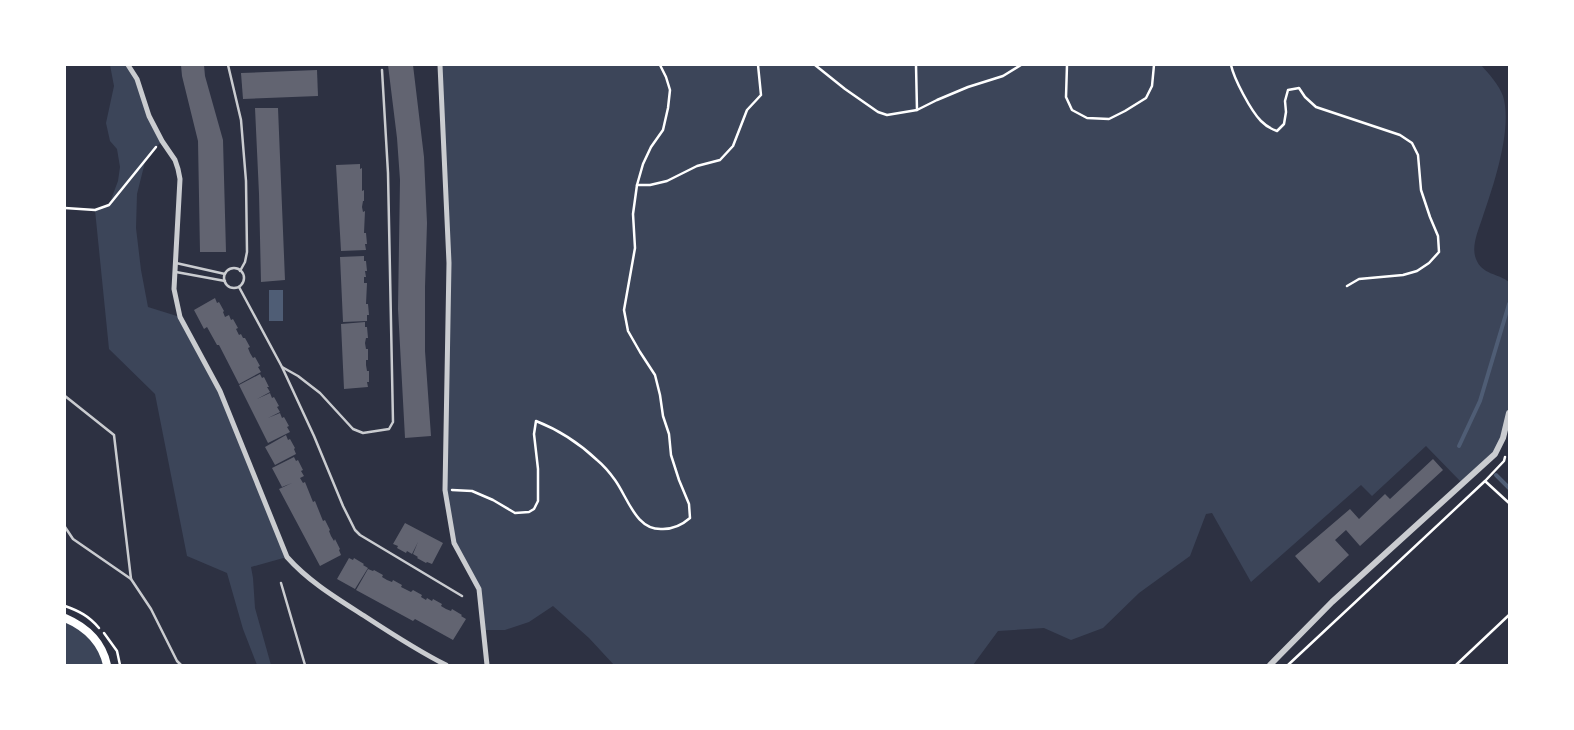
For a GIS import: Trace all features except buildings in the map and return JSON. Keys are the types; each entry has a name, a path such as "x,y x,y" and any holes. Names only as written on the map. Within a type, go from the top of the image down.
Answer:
{"main road":[{"path":"65,618 76,623 90,634 101,648 107,665"}],"street":[{"path":"128,65 137,79 149,116 162,141 175,160 178,169 180,179 174,289 180,317 220,391 287,557 295,566 327,592 419,651 446,665"},
{"path":"440,65 450,263 445,490 454,542 479,589 487,665"},
{"path":"1270,665 1332,602 1495,454 1503,438 1509,414"}],"lane":[{"path":"228,65 241,120 246,181 247,252 245,262 240,271"},
{"path":"282,367 298,376 320,393 353,429 363,432 389,429 393,422 388,174 382,70"},
{"path":"175,263 225,274 232,269 240,271 244,279 239,287"},
{"path":"174,272 225,281"},
{"path":"225,274 225,281 230,287 239,287"},
{"path":"239,287 282,367 355,530 360,535 462,596"},
{"path":"65,396 114,435 131,579"},
{"path":"65,527 73,538 131,579 151,609 177,661 181,665"},
{"path":"281,583 304,665"}],"path":[{"path":"445,490 472,491 493,500 515,513 529,512 534,509 538,501 538,470 534,434 536,421 567,436 598,460 615,480 638,519 648,526 659,530 671,529 684,524 690,518 689,504 671,455 669,434 663,416 655,375 628,331 624,310 635,248 634,214 637,185 642,164 663,130 668,108 670,90 660,65"},
{"path":"637,185 666,180 697,166 720,160 733,146 747,110 761,95 758,65"},
{"path":"815,65 878,112 887,115 917,110 936,100 1003,76 1021,65"},
{"path":"916,65 917,110"},
{"path":"1067,65 1066,97 1072,110 1087,118 1109,119 1146,98 1152,86 1154,65"},
{"path":"1231,65 1251,107 1259,120 1268,128 1278,131 1284,124 1285,101 1288,90 1299,88 1305,97 1316,107 1400,135 1412,143 1418,155 1421,190 1438,236 1439,252 1417,272 1358,279 1347,286"},
{"path":"65,208 94,210 109,205 162,141"},
{"path":"1288,665 1485,481 1509,503"},
{"path":"1456,665 1509,615"}],"shaded area":[{"path":"110,65 128,65 137,79 149,116 162,141 146,158 137,194 136,228 148,307 180,317 220,391 287,557 251,567 255,608 271,665 257,665 243,629 227,573 187,556 155,394 109,349 95,210 109,205 118,181 120,167 117,149 110,141 106,123 114,86"},
{"path":"440,65 1481,65 1499,88 1503,96 1505,109 1504,141 1474,249 1476,259 1482,268 1509,282 1509,413 1495,454 1462,483 1426,446 1372,496 1361,485 1251,582 1212,513 1206,514 1190,556 1139,593 1103,628 1071,640 1044,628 998,631 973,665 614,665 589,638 553,606 529,622 505,630 483,630 479,589 454,543 445,490 449,263"},
{"path":"269,290 283,290 283,321 269,321"},
{"path":"65,618 90,634 107,665 65,665"}],"waterway":[{"path":"1459,446 1480,401 1509,304"},
{"path":"1496,475 1509,488"}]}
